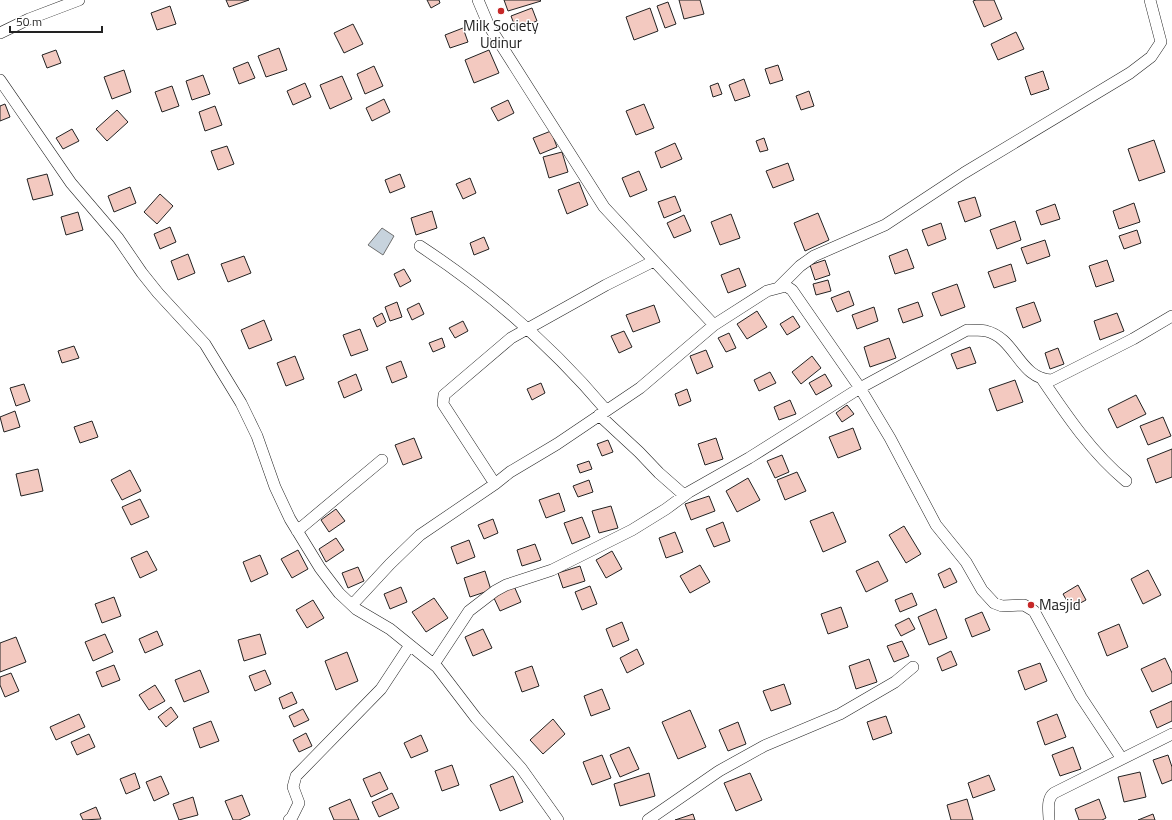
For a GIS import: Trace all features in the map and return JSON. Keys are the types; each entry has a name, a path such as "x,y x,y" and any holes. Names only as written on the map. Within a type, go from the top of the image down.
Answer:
{"street":[{"path":"0,33 29,19 79,0"},
{"path":"478,0 489,26 604,207 714,325"},
{"path":"778,287 800,266 814,256 885,225 964,172 1130,72 1151,57 1161,42 1150,0"},
{"path":"0,80 71,183 118,238 158,293 205,344 241,403 257,436 275,487 297,531 320,568 339,593 352,605 367,617 390,629 434,664 476,718 521,768 558,820"},
{"path":"420,246 462,274 528,328 589,390 602,412 639,452 659,473 684,495"},
{"path":"495,484 443,404 444,395 511,338 606,285 654,261"},
{"path":"352,605 390,564 420,535 495,484 510,472 556,444 640,388 714,325 767,291 786,286 792,290 860,388 890,438 936,525 966,562 982,590 994,603 1002,606 1024,605 1034,611 1081,697 1122,758"},
{"path":"1042,379 1052,380 1133,339 1172,316"},
{"path":"434,664 469,611 495,591 506,585 552,570 632,530 684,495 749,458 860,388 967,330 987,331 1006,343 1027,370 1042,379 1063,410 1106,465 1126,481"},
{"path":"297,531 382,460"},
{"path":"289,820 299,804 292,787 296,776 381,688 410,645"},
{"path":"648,820 719,771 764,746 840,714 895,682 913,667"},
{"path":"1049,820 1048,802 1050,796 1122,758 1172,734"}],"shaded area":[{"path":"382,228 394,236 383,255 368,245"}],"building":[{"path":"226,0 249,0 229,7"},
{"path":"427,0 439,0 440,3 431,8"},
{"path":"504,0 540,0 541,1 508,11"},
{"path":"679,0 700,0 704,14 684,19"},
{"path":"994,0 1002,19 984,27 973,1"},
{"path":"668,2 676,24 665,28 657,6"},
{"path":"170,6 176,24 157,30 151,13"},
{"path":"532,8 537,21 516,29 511,16"},
{"path":"650,8 658,31 634,40 626,17"},
{"path":"353,24 363,44 344,53 334,33"},
{"path":"463,28 468,42 450,48 445,35"},
{"path":"1016,32 1024,49 998,60 991,44"},
{"path":"279,48 287,70 266,77 258,56"},
{"path":"56,50 61,63 47,68 42,55"},
{"path":"489,50 499,73 474,83 465,60"},
{"path":"248,62 255,78 239,84 233,68"},
{"path":"778,65 783,80 770,84 765,69"},
{"path":"374,66 383,86 365,94 357,74"},
{"path":"124,70 131,92 112,99 104,77"},
{"path":"1043,71 1049,89 1031,95 1025,77"},
{"path":"203,75 210,94 192,100 186,81"},
{"path":"342,76 352,99 330,109 320,85"},
{"path":"744,79 750,96 735,101 729,85"},
{"path":"305,83 311,97 293,105 287,91"},
{"path":"718,83 722,94 713,97 710,86"},
{"path":"172,86 179,106 162,112 155,92"},
{"path":"809,91 814,106 801,110 796,96"},
{"path":"384,99 390,112 372,121 366,108"},
{"path":"508,100 514,113 498,121 491,108"},
{"path":"5,104 10,117 0,121 0,106"},
{"path":"644,104 654,128 636,135 626,111"},
{"path":"215,106 222,125 205,131 199,112"},
{"path":"117,110 128,122 107,141 96,129"},
{"path":"72,129 79,141 63,149 56,138"},
{"path":"551,131 557,147 540,154 533,138"},
{"path":"764,138 768,150 760,152 756,141"},
{"path":"1154,140 1165,172 1139,181 1128,149"},
{"path":"675,143 682,159 661,168 655,152"},
{"path":"227,146 234,164 218,170 211,151"},
{"path":"562,152 568,172 549,178 543,157"},
{"path":"788,163 794,180 773,188 766,171"},
{"path":"639,171 647,190 630,197 622,178"},
{"path":"47,174 53,195 33,200 27,179"},
{"path":"400,174 405,187 390,193 385,180"},
{"path":"470,178 476,193 463,199 456,184"},
{"path":"579,182 588,205 567,214 558,190"},
{"path":"130,187 136,203 114,212 108,196"},
{"path":"160,194 173,206 157,224 144,212"},
{"path":"675,196 681,211 664,218 658,202"},
{"path":"975,197 981,216 965,222 958,202"},
{"path":"1134,203 1140,222 1119,229 1113,211"},
{"path":"1055,204 1060,219 1041,225 1036,211"},
{"path":"432,211 437,228 416,235 411,218"},
{"path":"78,212 83,230 66,235 61,217"},
{"path":"818,213 829,240 805,251 794,223"},
{"path":"731,214 740,238 720,245 711,222"},
{"path":"684,215 691,231 674,238 667,223"},
{"path":"1015,221 1021,240 997,249 990,230"},
{"path":"941,223 946,239 928,246 922,230"},
{"path":"170,227 176,242 160,249 154,234"},
{"path":"1137,230 1141,243 1124,249 1119,236"},
{"path":"484,237 489,249 474,255 470,243"},
{"path":"1045,240 1050,256 1027,264 1021,248"},
{"path":"907,249 914,268 895,274 889,256"},
{"path":"188,254 195,273 178,280 171,261"},
{"path":"244,256 251,273 228,282 221,264"},
{"path":"825,260 830,275 815,280 810,265"},
{"path":"1107,260 1114,281 1096,287 1089,266"},
{"path":"1011,264 1016,281 994,288 988,272"},
{"path":"739,268 746,286 728,293 721,275"},
{"path":"404,269 411,281 400,287 394,274"},
{"path":"828,280 831,291 816,295 813,284"},
{"path":"957,284 965,307 941,316 932,293"},
{"path":"849,291 854,305 837,312 831,298"},
{"path":"397,302 402,317 390,321 385,307"},
{"path":"918,302 923,316 903,323 898,309"},
{"path":"1034,302 1041,321 1023,328 1016,308"},
{"path":"419,303 424,314 412,320 407,309"},
{"path":"654,305 660,322 633,332 626,315"},
{"path":"874,307 878,321 857,329 852,315"},
{"path":"757,311 767,327 747,339 737,324"},
{"path":"382,313 386,322 377,327 373,318"},
{"path":"1117,313 1124,331 1100,340 1094,321"},
{"path":"793,316 800,327 787,335 780,324"},
{"path":"264,320 272,340 249,349 241,330"},
{"path":"463,321 468,331 455,338 449,328"},
{"path":"360,329 368,350 351,356 343,335"},
{"path":"624,331 632,347 619,353 611,336"},
{"path":"729,333 736,348 726,352 718,338"},
{"path":"442,338 445,347 433,352 429,343"},
{"path":"889,338 896,358 870,367 864,347"},
{"path":"74,346 79,358 62,363 58,351"},
{"path":"970,347 976,363 957,369 951,354"},
{"path":"1058,348 1064,364 1050,369 1045,353"},
{"path":"706,350 713,367 697,374 690,356"},
{"path":"295,356 304,379 286,386 277,363"},
{"path":"812,356 821,368 801,384 792,372"},
{"path":"401,361 407,377 392,383 386,367"},
{"path":"770,372 776,383 759,391 754,380"},
{"path":"356,374 362,390 344,398 338,382"},
{"path":"825,374 832,386 816,395 809,383"},
{"path":"1015,380 1023,402 997,411 989,389"},
{"path":"541,383 545,393 532,400 527,389"},
{"path":"24,384 30,401 16,406 10,388"},
{"path":"687,389 691,401 679,406 675,394"},
{"path":"1136,395 1146,414 1117,428 1108,409"},
{"path":"790,400 796,414 779,420 774,407"},
{"path":"847,405 854,414 842,422 836,413"},
{"path":"15,411 20,427 4,432 0,417"},
{"path":"1163,417 1171,436 1148,445 1140,426"},
{"path":"92,421 98,437 80,443 74,427"},
{"path":"853,428 861,449 838,458 829,437"},
{"path":"414,438 422,458 403,465 395,445"},
{"path":"716,438 723,459 705,465 698,444"},
{"path":"608,440 613,452 602,456 597,444"},
{"path":"1172,449 1172,477 1156,483 1147,459"},
{"path":"782,455 789,472 775,478 767,461"},
{"path":"589,461 592,469 580,473 577,465"},
{"path":"38,469 43,491 21,496 16,474"},
{"path":"130,470 141,491 122,500 111,480"},
{"path":"797,472 806,491 785,500 777,480"},
{"path":"748,478 760,500 737,512 726,491"},
{"path":"589,480 593,492 578,497 573,486"},
{"path":"559,493 565,511 546,518 539,500"},
{"path":"709,496 715,511 691,520 685,504"},
{"path":"140,499 149,517 131,525 122,507"},
{"path":"611,506 618,528 599,533 592,511"},
{"path":"336,509 345,521 329,532 321,520"},
{"path":"833,512 846,542 823,552 810,521"},
{"path":"582,517 590,537 572,544 564,523"},
{"path":"493,519 498,533 484,539 478,525"},
{"path":"723,522 730,541 714,547 706,529"},
{"path":"904,526 921,554 906,563 889,535"},
{"path":"675,532 683,552 666,558 659,538"},
{"path":"336,538 344,550 326,562 319,549"},
{"path":"469,540 475,557 457,564 451,547"},
{"path":"535,544 541,560 522,566 517,550"},
{"path":"298,550 308,569 292,578 281,559"},
{"path":"147,551 157,570 140,578 131,558"},
{"path":"612,551 622,569 606,578 596,560"},
{"path":"260,555 268,574 251,582 243,562"},
{"path":"878,561 888,581 866,592 856,571"},
{"path":"700,565 710,582 690,593 680,576"},
{"path":"580,566 585,581 563,588 558,573"},
{"path":"358,567 364,581 348,588 342,573"},
{"path":"950,568 957,582 944,588 938,574"},
{"path":"1148,570 1161,595 1143,604 1131,579"},
{"path":"485,571 491,590 470,597 464,578"},
{"path":"1078,585 1086,600 1071,608 1063,594"},
{"path":"514,586 521,602 500,611 493,596"},
{"path":"590,586 597,604 582,610 575,592"},
{"path":"401,587 407,602 390,609 384,594"},
{"path":"912,593 917,605 900,612 895,600"},
{"path":"114,597 121,616 102,623 95,604"},
{"path":"434,598 448,618 426,632 412,612"},
{"path":"313,600 324,618 307,628 296,610"},
{"path":"841,607 848,627 828,634 821,614"},
{"path":"936,609 947,638 929,645 918,617"},
{"path":"982,612 990,630 972,637 965,619"},
{"path":"909,618 915,629 901,636 895,625"},
{"path":"622,622 629,640 613,647 606,629"},
{"path":"1119,624 1128,647 1107,656 1098,633"},
{"path":"483,629 492,648 473,656 465,637"},
{"path":"157,631 163,645 145,653 139,639"},
{"path":"105,634 113,652 93,661 85,642"},
{"path":"260,634 266,654 244,661 238,640"},
{"path":"16,637 26,662 0,672 0,643"},
{"path":"902,641 909,656 894,662 887,646"},
{"path":"637,649 644,664 627,673 620,658"},
{"path":"951,651 957,665 942,671 937,658"},
{"path":"347,652 358,681 336,690 325,661"},
{"path":"1165,658 1172,673 1172,683 1152,692 1141,669"},
{"path":"869,659 877,682 856,689 849,666"},
{"path":"1040,663 1047,681 1025,690 1018,671"},
{"path":"114,665 120,680 102,687 96,672"},
{"path":"532,666 539,686 522,692 515,672"},
{"path":"200,670 209,692 184,702 175,680"},
{"path":"265,670 271,684 255,691 249,676"},
{"path":"11,673 19,691 5,697 0,685 0,677"},
{"path":"784,684 791,704 771,711 763,691"},
{"path":"155,685 165,701 149,710 139,695"},
{"path":"602,689 610,709 591,716 584,696"},
{"path":"292,692 297,703 283,709 279,698"},
{"path":"1172,701 1172,721 1157,728 1150,711"},
{"path":"171,707 178,717 166,727 158,717"},
{"path":"303,709 309,720 294,727 289,716"},
{"path":"690,710 706,747 678,759 662,722"},
{"path":"79,714 85,727 56,740 50,727"},
{"path":"1057,714 1066,737 1045,745 1037,722"},
{"path":"886,716 892,733 873,740 867,722"},
{"path":"553,719 565,734 543,754 530,740"},
{"path":"211,721 219,741 200,748 193,728"},
{"path":"738,722 746,744 728,751 719,730"},
{"path":"306,733 312,746 299,752 293,740"},
{"path":"89,734 95,747 77,755 71,742"},
{"path":"421,735 428,751 411,758 404,743"},
{"path":"629,747 639,769 620,777 610,755"},
{"path":"1073,747 1081,769 1060,776 1052,755"},
{"path":"602,755 611,778 592,785 583,762"},
{"path":"1168,755 1172,767 1172,780 1162,784 1153,760"},
{"path":"452,765 459,785 442,791 435,771"},
{"path":"380,772 388,789 371,797 363,779"},
{"path":"1140,772 1146,797 1124,802 1118,777"},
{"path":"135,773 140,788 126,794 120,779"},
{"path":"649,773 655,796 620,806 614,784"},
{"path":"750,773 762,800 736,811 724,783"},
{"path":"989,775 995,790 973,798 968,783"},
{"path":"161,776 169,794 154,801 146,782"},
{"path":"513,776 523,802 500,811 490,785"},
{"path":"392,793 399,808 379,817 372,802"},
{"path":"242,795 250,815 239,820 233,820 225,801"},
{"path":"193,797 198,815 179,820 173,804"},
{"path":"350,799 359,820 334,820 329,808"},
{"path":"967,799 973,820 951,820 947,805"},
{"path":"1099,799 1106,818 1102,820 1079,820 1075,809"},
{"path":"96,807 101,819 83,820 80,814"},
{"path":"693,814 695,820 675,820"},
{"path":"1153,814 1155,820 1138,820"}],"place":[{"name":"Milk Society Udinur","path":"501,11"},
{"name":"Masjid","path":"1031,605"}]}
